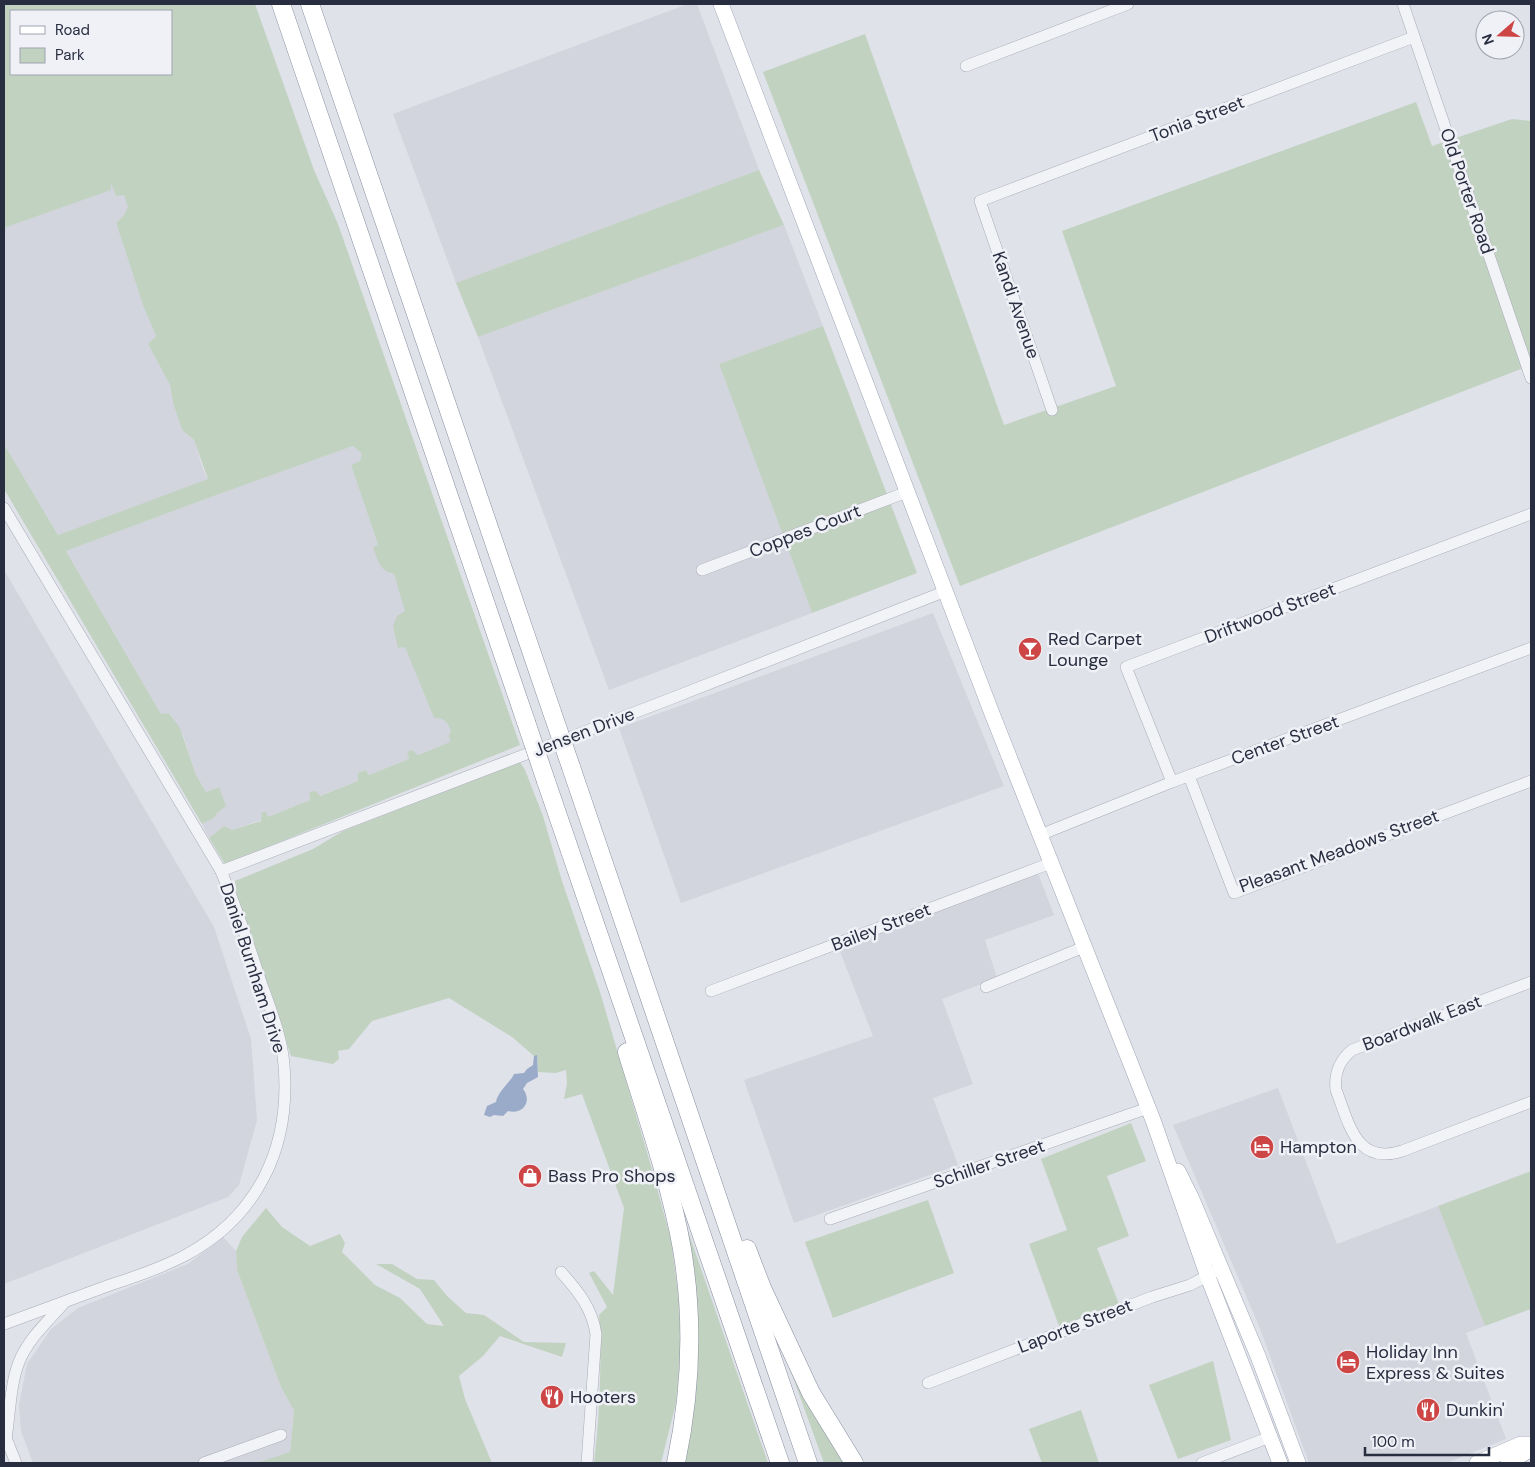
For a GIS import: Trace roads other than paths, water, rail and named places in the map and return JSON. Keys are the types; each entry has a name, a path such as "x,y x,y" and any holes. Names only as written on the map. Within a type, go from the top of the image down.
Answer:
{"highway":[{"path":"281,4 780,1463"},
{"path":"310,4 808,1463"},
{"path":"554,802 574,888 622,1032 671,1201 682,1248 688,1298 690,1349 686,1403 676,1463"},
{"path":"676,1075 778,1323 811,1393 854,1463"}],"main road":[{"path":"721,4 907,492 1150,1114 1208,1276 1280,1463"},
{"path":"1150,1114 1191,1197 1258,1356 1298,1463"},
{"path":"1477,1463 1521,1444 1531,1444"},
{"path":"1508,1463 1531,1449"}],"street":[{"path":"966,66 1128,4"},
{"name":"Old Porter Road","path":"1403,4 1531,378"},
{"name":"Tonia Street","path":"980,200 1414,37"},
{"name":"Kandi Avenue","path":"980,200 1052,410"},
{"name":"Coppes Court","path":"702,570 907,492"},
{"name":"Daniel Burnham Drive","path":"4,508 221,871 277,1030 284,1062 285,1089 284,1114 278,1146 260,1186 228,1225 207,1242 184,1256 4,1324"},
{"name":"Driftwood Street","path":"1172,782 1126,667 1531,514"},
{"name":"Jensen Drive","path":"221,871 946,591"},
{"name":"Center Street","path":"1040,835 1172,782 1531,648"},
{"name":"Pleasant Meadows Street","path":"1189,776 1234,892 1531,781"},
{"name":"Bailey Street","path":"711,991 1051,863"},
{"path":"986,987 1084,947"},
{"name":"Boardwalk East","path":"1531,982 1352,1050 1344,1057 1336,1075 1336,1090 1354,1136 1366,1149 1384,1155 1402,1152 1531,1102"},
{"name":"Schiller Street","path":"830,1219 1150,1114"},
{"name":"Laporte Street","path":"928,1383 1152,1297 1190,1285 1221,1268"},
{"path":"561,1272 589,1309 594,1321 596,1334 587,1463"},
{"path":"16,1463 5,1435 19,1362 38,1332 65,1302"},
{"path":"204,1463 281,1435"},
{"path":"1202,1463 1270,1437"}],"water":[{"path":"537,1055 538,1077 527,1083 523,1089 527,1098 522,1109 513,1112 508,1111 503,1116 494,1115 490,1117 484,1115 487,1106 496,1102 499,1094 514,1074 524,1073 533,1065 534,1056"}],"place":[{"name":"Red Carpet Lounge","path":"1030,649"},
{"name":"Hampton","path":"1262,1147"},
{"name":"Bass Pro Shops","path":"530,1176"},
{"name":"Holiday Inn Express & Suites","path":"1348,1362"},
{"name":"Hooters","path":"552,1397"},
{"name":"Dunkin'","path":"1428,1410"}]}
